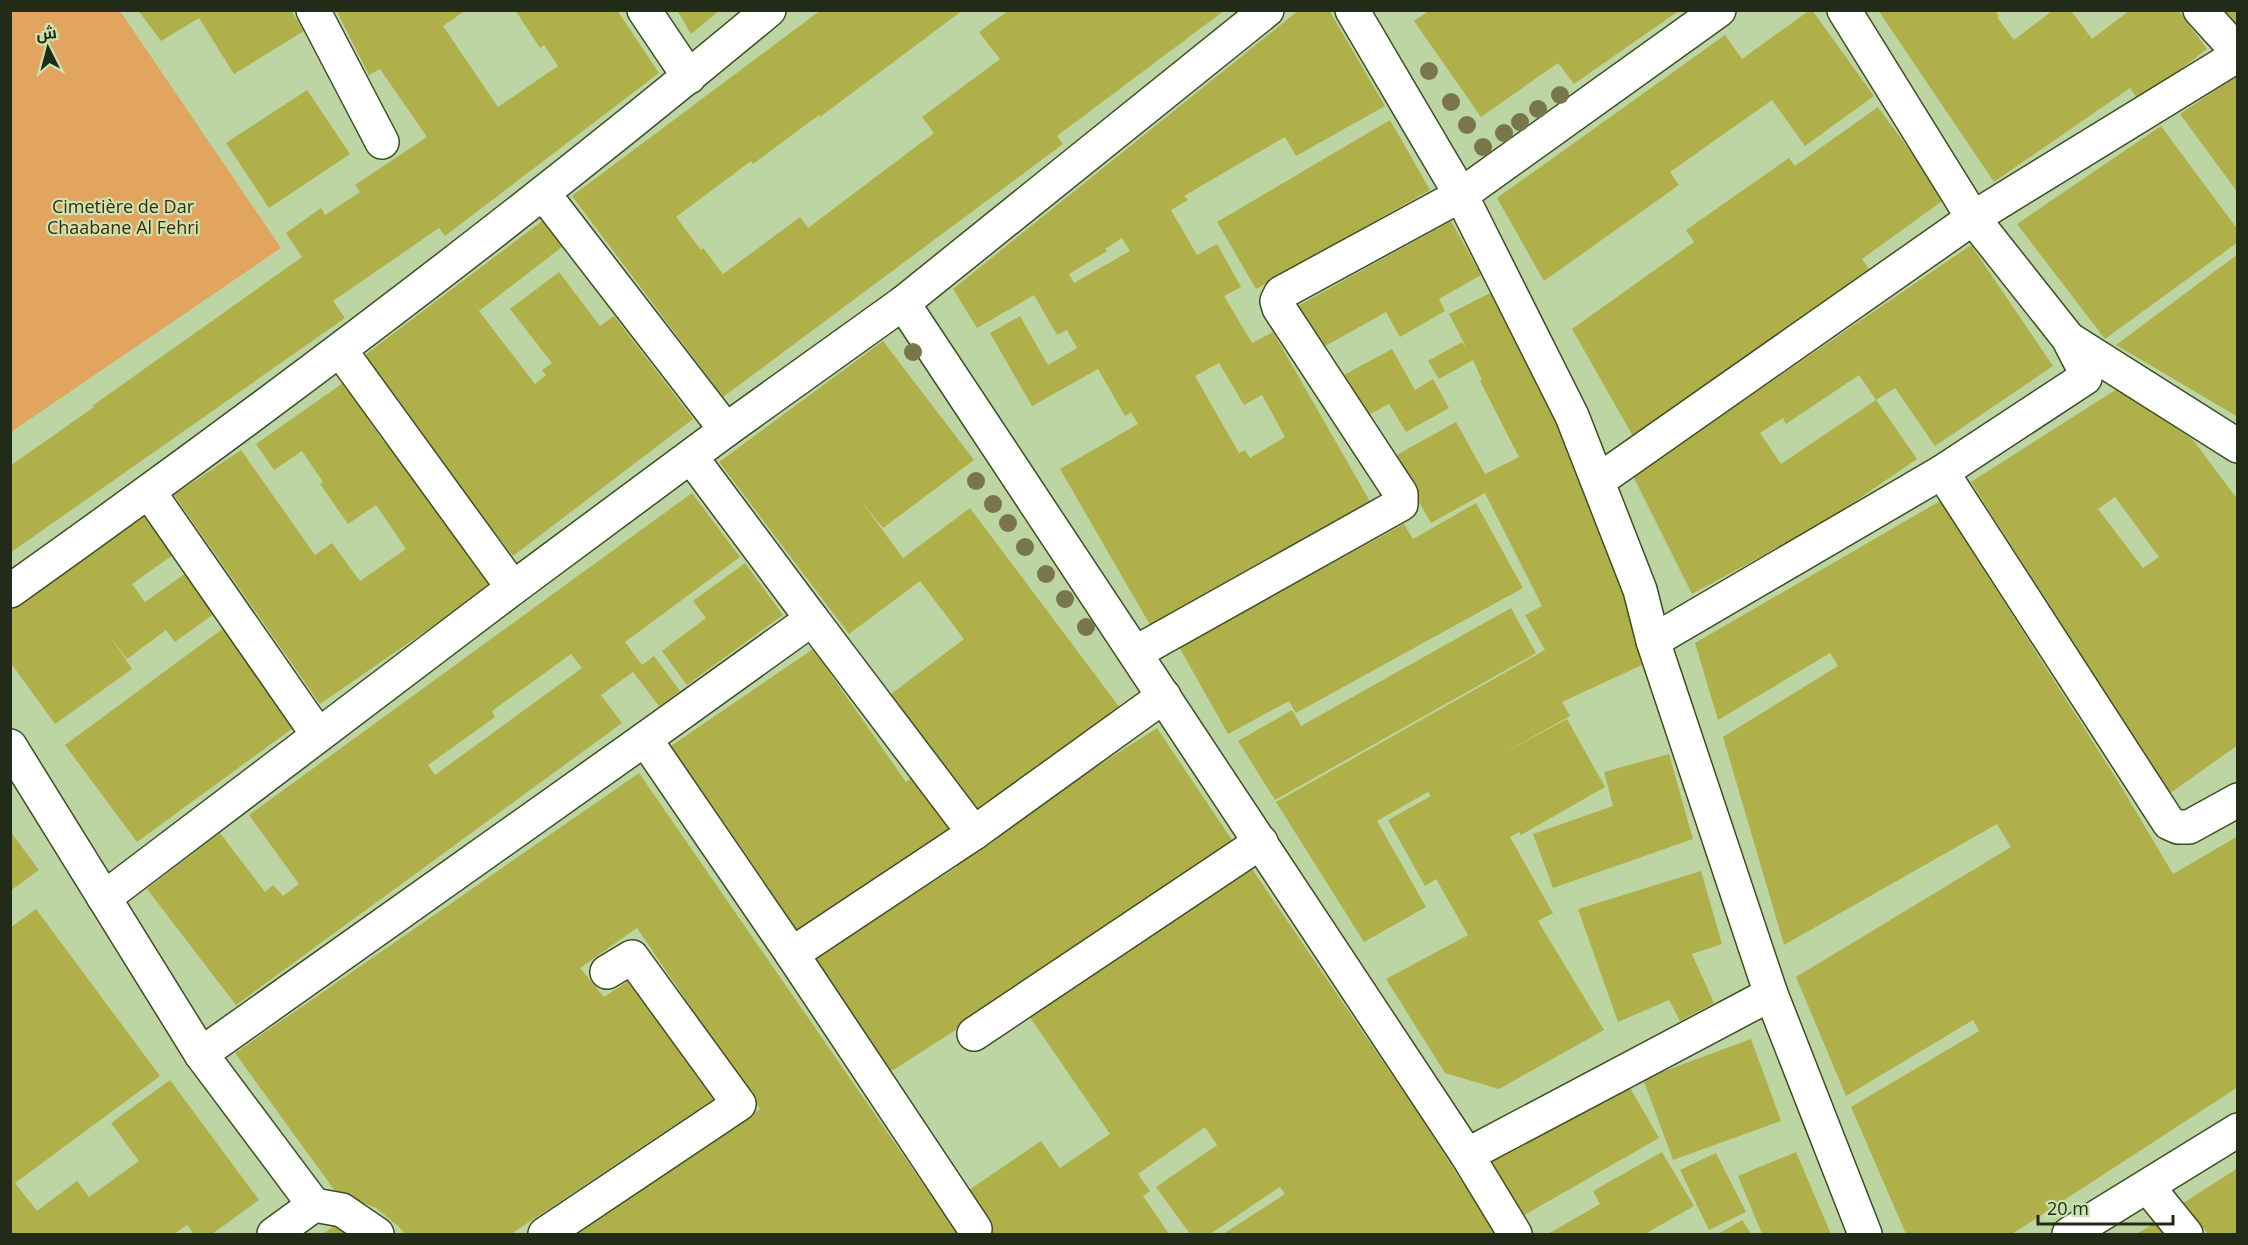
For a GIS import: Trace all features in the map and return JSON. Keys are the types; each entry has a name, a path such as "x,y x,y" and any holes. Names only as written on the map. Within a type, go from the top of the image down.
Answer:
{"street":[{"path":"313,10 382,142"},
{"path":"644,10 689,77"},
{"path":"10,591 149,492 340,350 543,193 769,10"},
{"path":"104,898 513,588 726,430 903,303 1267,10"},
{"path":"1352,10 1461,195 1572,416 1640,590 1653,641 1771,994 1865,1234"},
{"path":"1136,653 1400,506 1401,494 1279,308 1277,301 1282,292 1461,195 1719,10"},
{"path":"1653,641 1942,472 2084,380 2086,373 2068,338 1973,218 1844,10"},
{"path":"1598,481 1973,218 2238,53 2200,10"},
{"path":"543,193 726,430"},
{"path":"903,303 1467,1155 1515,1234"},
{"path":"2068,338 2238,446"},
{"path":"340,350 513,588"},
{"path":"691,457 974,833"},
{"path":"1942,472 2169,823 2178,827 2189,826 2238,800"},
{"path":"149,492 318,735"},
{"path":"201,1054 645,740 812,618"},
{"path":"792,954 974,833 1164,696"},
{"path":"645,740 792,954 975,1229"},
{"path":"10,746 201,1054 314,1205 342,1210 377,1234"},
{"path":"974,1034 1261,843"},
{"path":"545,1234 739,1104 632,957 607,972"},
{"path":"1467,1155 1771,994"},
{"path":"2069,1234 2238,1130"},
{"path":"2148,1187 2186,1234"},
{"path":"274,1234 314,1205"}],"green space":[{"name":"Cimetière de Dar Chaabane Al Fehri","path":"11,10 120,11 281,248 11,432"}],"building":[{"path":"138,10 291,10 304,31 234,74 199,18 161,41"},
{"path":"336,10 466,10 443,26 498,107 558,66 544,45 540,48 515,10 617,10 659,73 445,236 439,228 333,301 345,318 10,553 10,466 302,257 286,233 321,208 325,215 360,192 355,185 427,137 380,69 369,75"},
{"path":"677,10 720,10 691,34"},
{"path":"821,10 963,10 820,117 819,115 753,164 751,161 676,217 723,274 800,217 808,228 934,133 922,117 1000,59 979,32 1009,10 1225,10 1057,136 1063,144 723,397 572,196"},
{"path":"1299,10 1329,10 1385,106 1296,156 1285,137 1184,196 1188,200 1171,210 1197,255 1217,244 1241,287 1224,296 1252,343 1273,332 1372,505 1153,630 1060,469 1138,424 1131,412 1125,416 1098,369 1032,406 990,333 1020,316 1048,365 1077,348 1067,330 1057,335 1034,295 977,328 953,289","holes":["1122,238 1130,251 1074,283 1069,274 1107,251 1105,249","1219,363 1244,405 1262,395 1285,437 1250,458 1245,450 1239,453 1195,376"]},
{"path":"1430,10 1680,10 1574,84 1558,63 1481,117 1414,21"},
{"path":"1810,10 1874,96 1805,146 1772,100 1670,172 1679,185 1544,281 1497,198 1725,35 1742,59"},
{"path":"1878,10 1995,10 1999,16 1997,17 2014,40 2053,10 2074,10 2072,12 2092,39 2130,10 2178,10 2207,49 2139,101 2130,88 1994,182"},
{"path":"2224,10 2238,10 2238,22 2235,24"},
{"path":"2238,75 2238,193 2180,114"},
{"path":"307,90 350,154 269,208 226,143"},
{"path":"1878,107 1945,199 1862,259 1869,269 1634,438 1572,329 1694,242 1686,230 1789,158 1795,166"},
{"path":"1390,120 1430,190 1256,289 1217,222"},
{"path":"2161,126 2238,230 2238,242 2105,339 2017,224"},
{"path":"542,221 562,247 479,311 535,384 546,375 542,370 552,363 510,309 559,272 600,326 614,316 693,419 513,556 361,358"},
{"path":"1451,221 1481,275 1439,299 1445,311 1400,337 1386,312 1320,349 1296,307"},
{"path":"1971,245 2053,366 1935,446 1895,388 1876,400 1917,459 1822,524 1692,594 1633,476","holes":["1859,375 1876,400 1781,464 1760,433 1783,418 1786,424"]},
{"path":"2238,254 2238,417 2116,345"},
{"path":"1490,293 1563,435 1617,568 1644,664 1562,702 1570,716 1491,760 1567,719 1605,787 1521,835 1519,832 1510,837 1553,913 1538,921 1604,1030 1499,1089 1445,1073 1386,979 1468,935 1436,879 1425,886 1388,820 1431,796 1428,792 1377,821 1426,907 1364,942 1276,802 1545,650 1525,615 1542,606 1485,493 1431,523 1393,457 1456,422 1485,474 1519,457 1480,381 1482,380 1473,360 1439,379 1428,361 1462,342 1466,347 1449,314"},
{"path":"883,341 974,460 883,528 859,498 903,558 970,508 1120,708 980,812 891,694 964,639 920,581 849,634 719,462"},
{"path":"1392,349 1415,390 1433,379 1449,408 1406,432 1389,404 1365,417 1342,376"},
{"path":"343,383 383,441 387,437 491,586 320,704 174,495 241,450 315,555 332,543 360,581 406,549 376,505 348,524 320,484 323,482 302,451 274,470 256,444"},
{"path":"2120,387 2193,440 2238,500 2238,745 2169,794 1971,482","holes":["2115,497 2159,557 2143,568 2098,509"]},
{"path":"692,493 740,557 625,642 642,665 654,656 680,691 659,706 633,672 601,695 622,723 236,1005 147,889 220,833 265,892 273,885 283,896 299,884 249,815","holes":["571,654 582,668 435,775 428,765 495,717 492,711"]},
{"path":"1940,501 2119,783 2173,874 2238,836 2238,1087 2012,1234 1906,1234 1851,1107 1979,1031 1973,1020 1846,1096 1796,977 2011,847 1997,824 1784,945 1723,737 1838,666 1830,653 1718,720 1695,643"},
{"path":"1476,503 1523,588 1296,713 1289,701 1228,734 1179,647 1404,524 1413,539"},
{"path":"143,515 173,555 132,584 145,602 186,573 215,613 175,642 166,630 127,659 109,635 132,669 55,724 10,662 10,611"},
{"path":"745,563 783,615 687,685 662,651 706,618 693,601"},
{"path":"1511,608 1536,653 1275,800 1238,741 1292,710 1301,726"},
{"path":"225,627 297,725 137,842 65,745"},
{"path":"813,649 906,782 917,774 954,826 801,935 671,746"},
{"path":"1157,728 1238,849 887,1074 813,959 957,867 952,859"},
{"path":"1669,754 1693,839 1553,888 1533,834 1613,806 1604,772"},
{"path":"639,773 934,1200 961,1234 576,1234 760,1109 637,928 580,968 604,997 630,980 714,1099 511,1234 405,1234 376,1208 335,1191 235,1053"},
{"path":"10,831 39,870 10,891"},
{"path":"1248,863 1411,1103 1496,1234 1223,1234 1285,1194 1280,1187 1210,1234 1190,1234 1156,1187 1217,1145 1205,1127 1138,1174 1150,1191 1143,1196 1169,1234 987,1234 992,1231 966,1192 1041,1141 1060,1168 1110,1134 1025,1010"},
{"path":"1701,871 1722,944 1692,954 1714,1003 1680,1021 1669,1000 1618,1022 1578,909"},
{"path":"36,909 160,1076 15,1183 37,1211 77,1181 89,1197 139,1161 111,1123 170,1080 259,1200 212,1234 194,1234 187,1225 174,1234 10,1234 10,928"},
{"path":"1751,1039 1781,1121 1673,1160 1643,1079"},
{"path":"1629,1086 1659,1138 1521,1217 1488,1161 1564,1117 1567,1122"},
{"path":"1662,1152 1694,1206 1645,1234 1548,1234 1600,1204 1593,1191"},
{"path":"1796,1152 1831,1234 1762,1234 1738,1176"},
{"path":"1716,1153 1746,1212 1709,1230 1680,1170"},
{"path":"2238,1168 2238,1234 2208,1234 2183,1203"},
{"path":"1742,1220 1751,1234 1718,1234"},
{"path":"2160,1220 2172,1234 2136,1234"},
{"path":"339,1222 350,1234 323,1234"}]}
